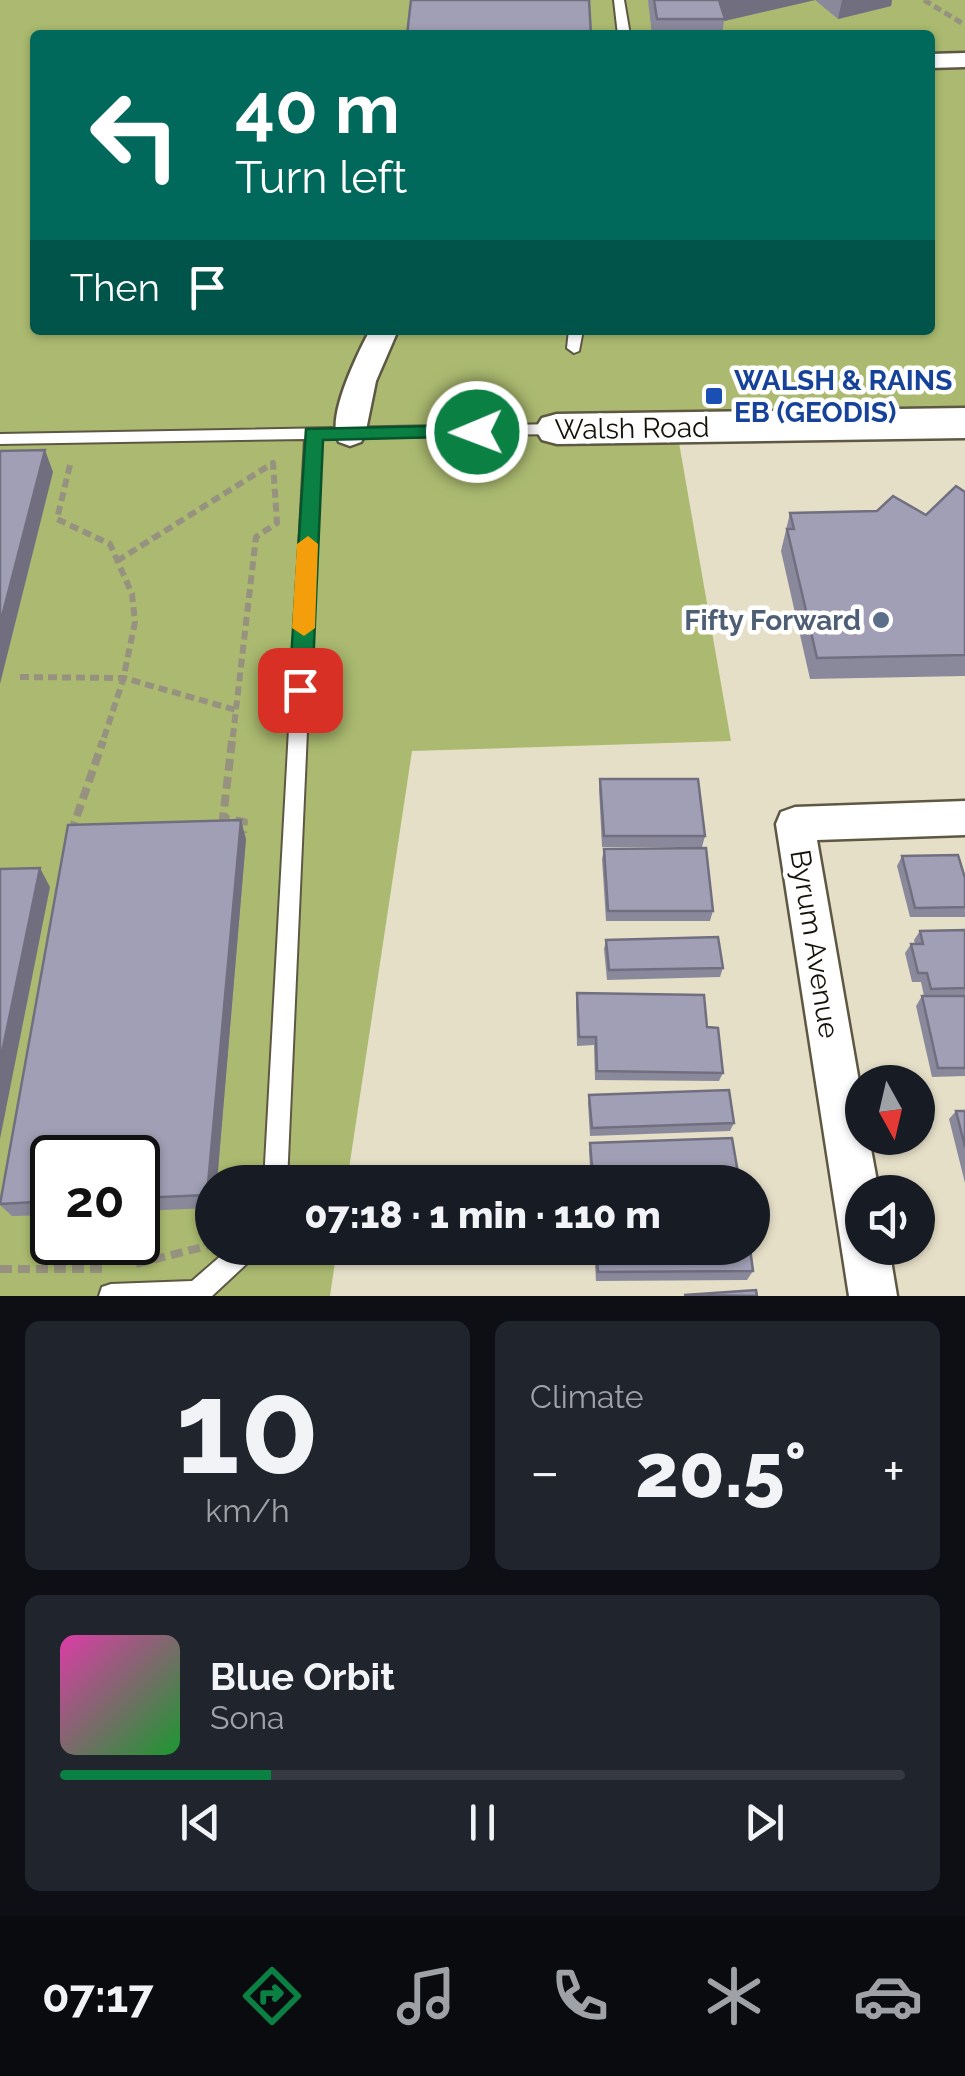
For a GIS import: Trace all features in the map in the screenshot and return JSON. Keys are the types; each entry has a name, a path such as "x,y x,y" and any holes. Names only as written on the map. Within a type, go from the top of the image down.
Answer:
{"main road":[{"name":"Walsh Road","path":"557,429 965,423"}],"street":[{"path":"935,61 965,60"},
{"path":"350,435 353,406 365,366 381,335"},
{"name":"Byrum Avenue","path":"853,1175 796,824 965,818"},
{"path":"868,1265 873,1296"}],"lane":[{"path":"619,0 623,30"},
{"path":"574,348 575,335"},
{"name":"Walsh Road","path":"0,439 557,429"},
{"path":"276,1165 314,434"},
{"path":"111,1296 197,1293 228,1265"}],"path":[{"path":"924,0 957,24 965,24"},
{"path":"117,561 273,463 277,523 256,536 223,818 244,822"},
{"path":"70,465 56,519 110,544 136,604 124,678 85,784 70,840 89,838"},
{"path":"20,676 124,678 236,710"},
{"path":"224,824 244,822"},
{"path":"242,842 244,822"},
{"path":"0,1269 119,1269 195,1249"}],"green space":[{"path":"0,0 965,0 965,407 674,414 731,741 412,751 350,1165 195,1165 195,1265 335,1265 330,1296 0,1296"}],"building":[{"path":"411,0 589,0 591,30 408,30"},
{"path":"654,0 719,0 725,19 657,19"},
{"path":"45,450 0,624 0,451"},
{"name":"Fifty Forward","path":"956,486 965,492 965,655 817,658 787,529 794,529 790,513 877,511 893,496 926,515"},
{"path":"600,779 698,779 705,836 604,836"},
{"path":"241,820 210,1165 195,1165 195,1196 160,1197 160,1135 30,1135 30,1202 0,1204 68,825"},
{"path":"706,848 713,911 608,911 604,849"},
{"path":"958,855 965,878 965,907 915,908 902,856"},
{"path":"40,868 0,1062 0,869"},
{"path":"965,930 965,988 931,989 927,973 918,973 911,944 923,944 920,931"},
{"path":"718,937 723,968 609,970 606,940"},
{"path":"577,993 704,995 707,1027 718,1028 723,1073 597,1071 596,1037 579,1037"},
{"path":"922,996 965,996 965,1068 938,1068"},
{"path":"729,1090 734,1123 592,1128 589,1095"},
{"path":"956,1111 965,1111 965,1147"},
{"path":"732,1138 737,1165 592,1165 590,1143"},
{"path":"598,1265 752,1265 753,1271 598,1272"},
{"path":"756,1290 757,1296 684,1295"}],"slow traffic":[{"path":"304,628 308,544"}],"place":[{"name":"WALSH & RAINS EB (GEODIS)","path":"714,396"},
{"name":"Fifty Forward","path":"881,620"}],"route":[{"path":"300,690 314,434 477,432"}]}
